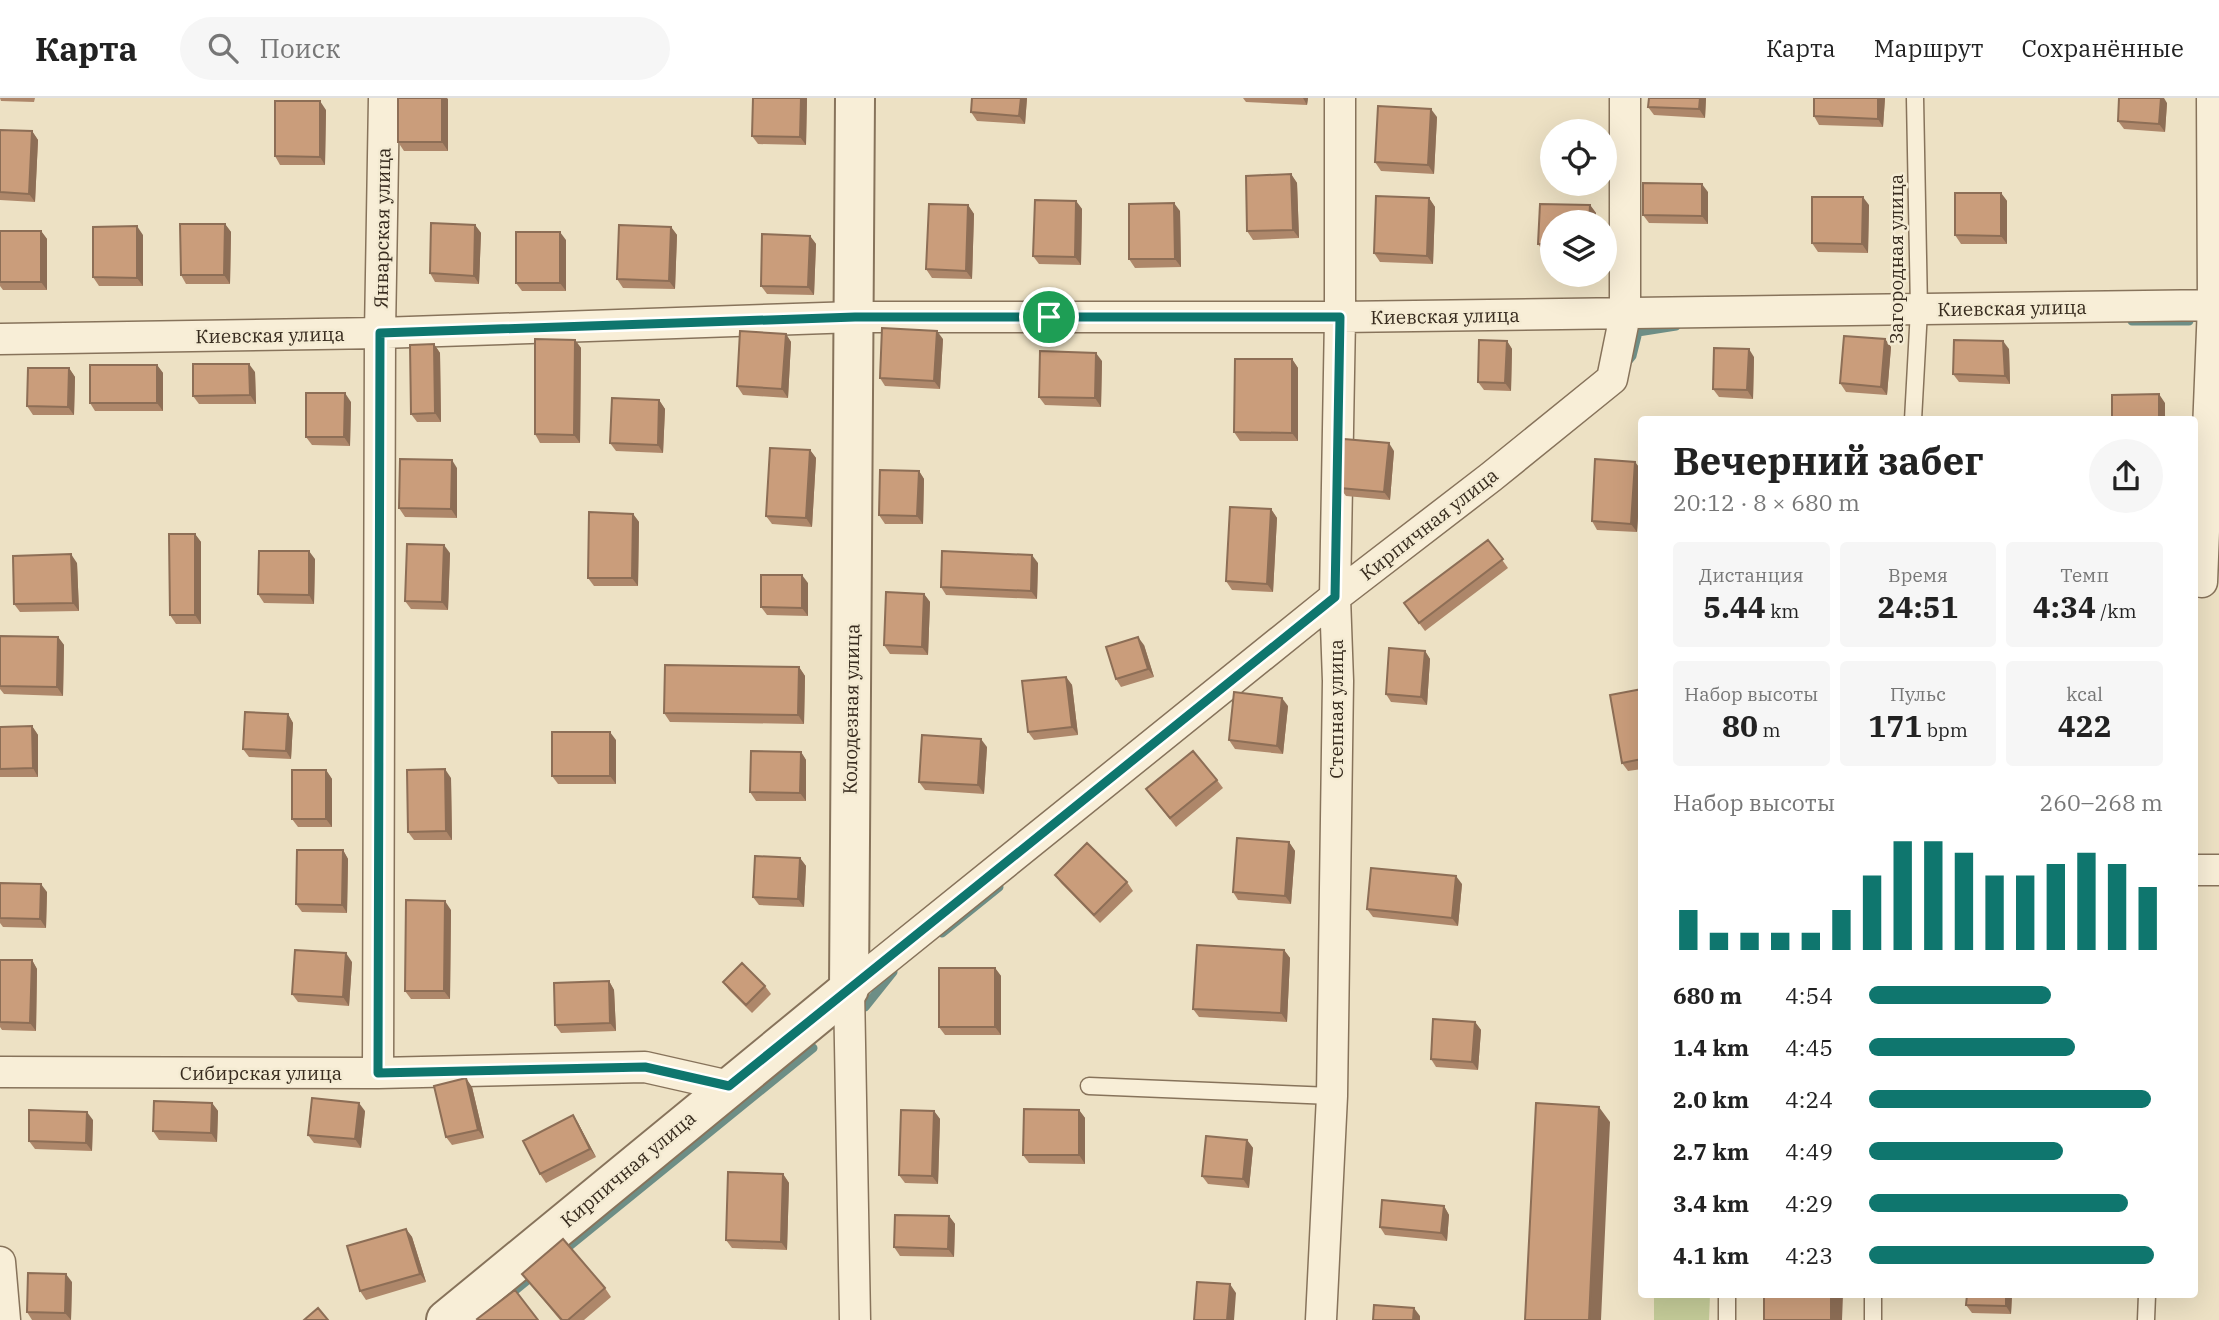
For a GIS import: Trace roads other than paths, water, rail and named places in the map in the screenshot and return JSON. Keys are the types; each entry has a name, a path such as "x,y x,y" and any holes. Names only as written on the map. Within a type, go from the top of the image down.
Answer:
{"street":[{"name":"Январская улица","path":"378,1073 380,333 384,98"},
{"name":"Колодезная улица","path":"855,98 849,989 855,1320"},
{"name":"Степная улица","path":"1321,1320 1332,1096 1338,681 1335,597 1340,317 1340,98"},
{"name":"Кирпичная улица","path":"446,1320 849,989 1335,597 1491,477 1612,379 1626,314 1625,98"},
{"path":"2202,582 2216,305 2212,98"},
{"name":"Киевская улица","path":"0,339 380,333 855,317 1340,317 2216,305"},
{"path":"2198,870 2219,870"},
{"name":"Сибирская улица","path":"0,1072 378,1073 645,1067 729,1086"},
{"path":"0,1262 5,1320"}],"lane":[{"name":"Загородная улица","path":"1913,416 1919,310 1916,98"},
{"path":"1089,1086 1332,1096"},
{"path":"1727,1298 1727,1320"},
{"path":"1873,1298 1873,1320"},
{"path":"2146,1320 2147,1298"}],"waterway":[{"path":"2132,321 2189,321"},
{"path":"1628,361 1632,356 1638,332 1676,326"},
{"path":"942,933 999,887"},
{"path":"865,1007 893,972"},
{"path":"562,1252 813,1048"},
{"path":"508,1296 535,1274"}]}
